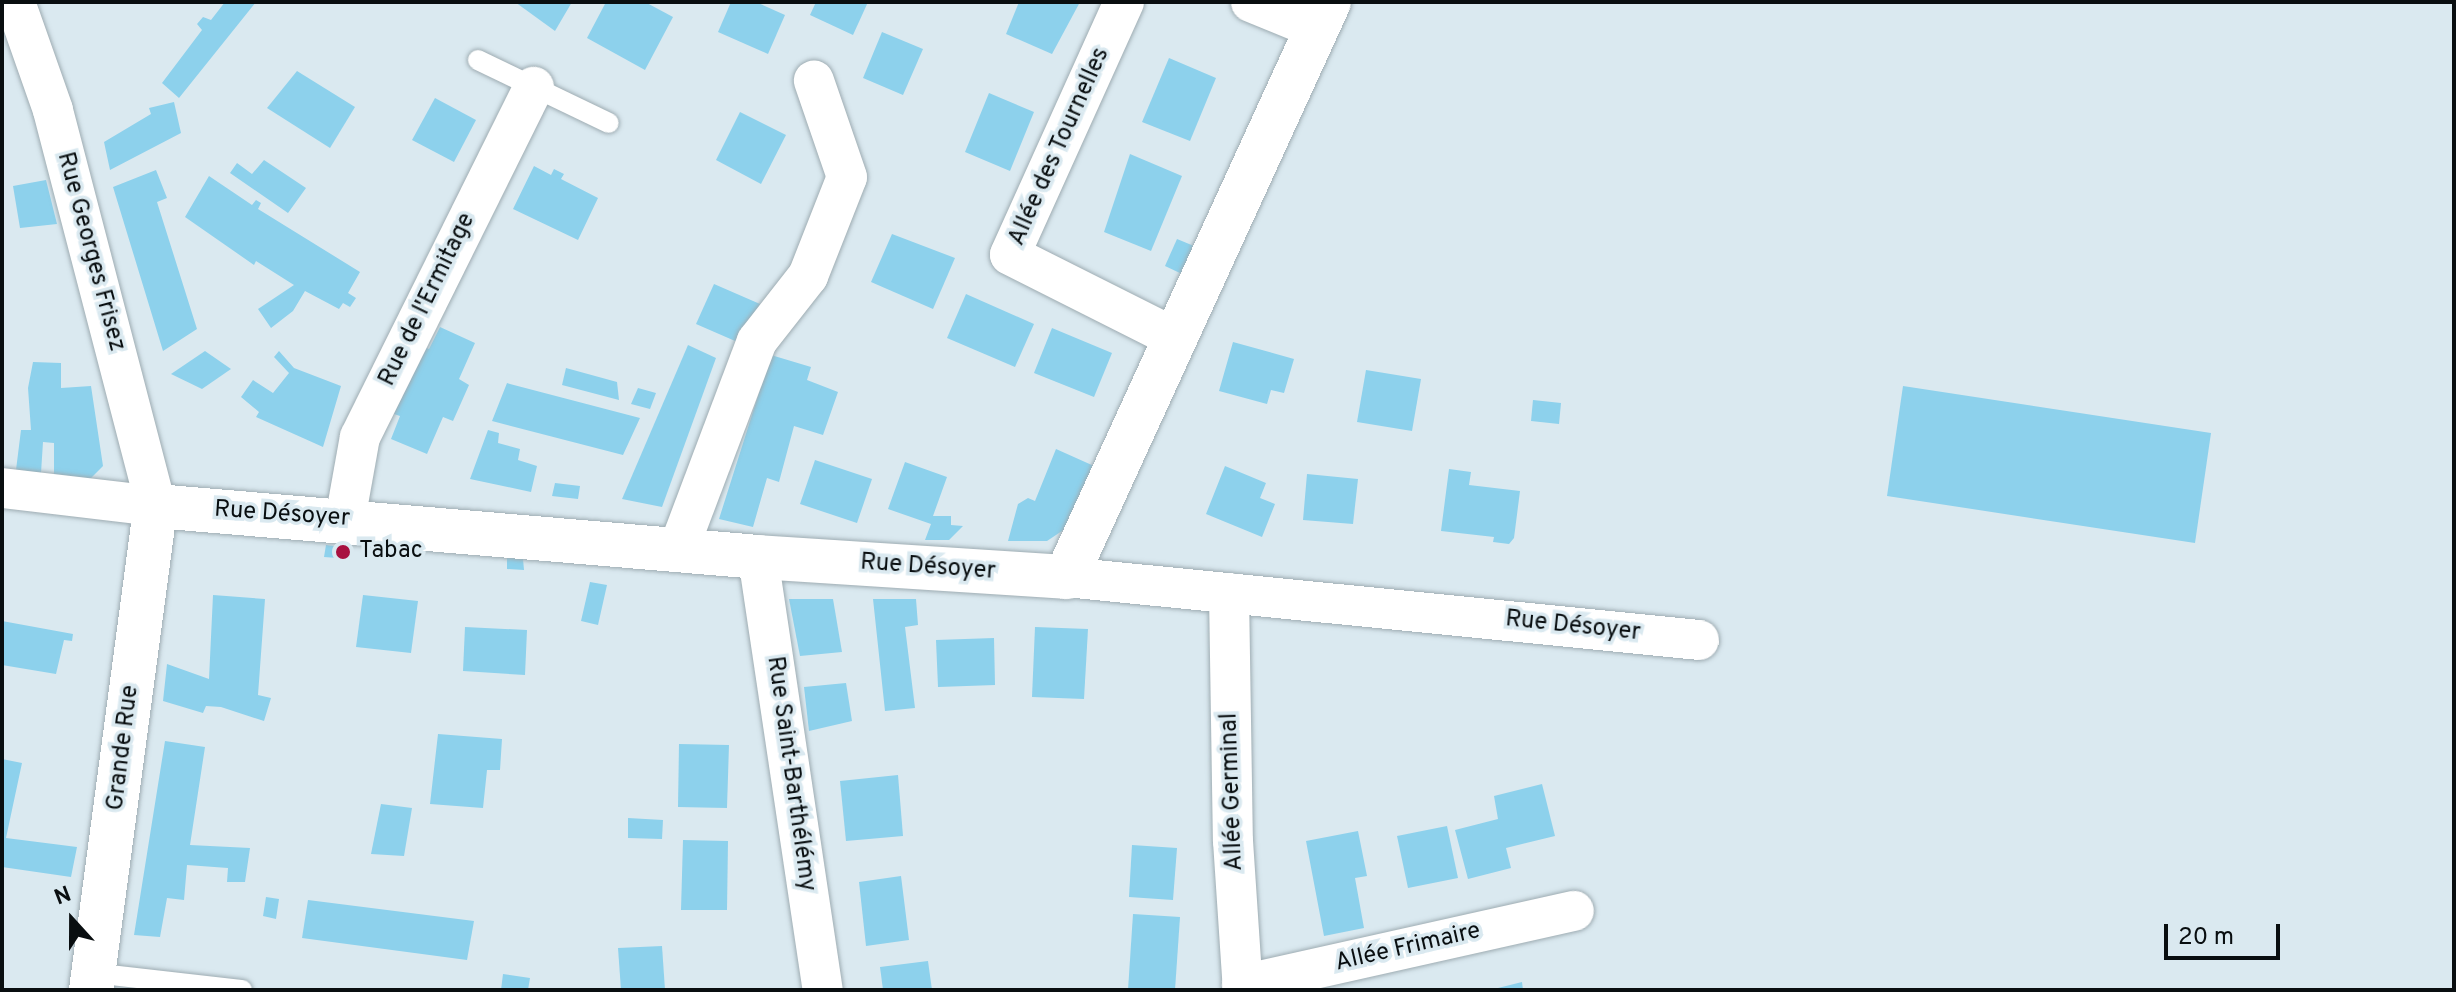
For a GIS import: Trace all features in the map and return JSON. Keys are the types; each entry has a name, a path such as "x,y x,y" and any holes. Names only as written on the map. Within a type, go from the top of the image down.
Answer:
{"street":[{"name":"Rue Georges Frisez","path":"15,2 53,110 156,506"},
{"name":"Allée des Tournelles","path":"1124,2 1010,255 1175,338"},
{"path":"1066,577 1323,15 1251,2"},
{"path":"678,550 757,341 808,276 847,177 814,81"},
{"name":"Rue de l'Ermitage","path":"345,520 360,437 534,87"},
{"path":"2,488 156,506"},
{"name":"Rue Désoyer","path":"156,506 758,557 1066,577 1699,640"},
{"name":"Grande Rue","path":"92,982 156,506"},
{"name":"Rue Saint-Barthélémy","path":"758,557 823,990"},
{"name":"Allée Germinal","path":"1229,593 1233,841 1243,988"},
{"name":"Allée Frimaire","path":"1243,988 1574,911"}],"lane":[{"path":"478,60 609,123"},
{"path":"92,982 242,990"}],"building":[{"path":"225,2 256,2 179,98 162,83 202,30 197,24 203,17 211,20"},
{"path":"515,2 572,2 555,31"},
{"path":"606,2 645,2 673,17 645,70 587,38"},
{"path":"731,2 756,2 785,15 768,54 718,32"},
{"path":"816,2 868,2 853,35 810,15"},
{"path":"1019,2 1080,2 1052,54 1006,34"},
{"path":"882,32 923,49 903,95 863,78"},
{"path":"1169,58 1216,78 1190,141 1142,122"},
{"path":"297,71 355,107 330,148 267,108"},
{"path":"989,93 1034,112 1010,171 965,152"},
{"path":"435,98 476,120 454,162 412,140"},
{"path":"174,102 181,133 110,170 104,142 151,114 149,108"},
{"path":"740,112 786,135 761,184 716,160"},
{"path":"1130,154 1182,176 1151,251 1104,232"},
{"path":"264,160 306,188 288,213 230,173 237,163 252,174"},
{"path":"534,166 551,175 554,169 564,174 561,179 598,198 578,240 513,209"},
{"path":"156,170 167,198 157,202 197,329 163,351 113,187"},
{"path":"209,176 252,205 256,200 261,203 258,209 360,272 348,293 356,298 350,307 343,303 339,309 305,291 293,311 271,328 258,309 294,285 256,261 254,265 185,217"},
{"path":"46,180 57,224 20,228 13,186"},
{"path":"892,234 955,258 933,309 871,282"},
{"path":"1177,239 1194,246 1182,274 1165,266"},
{"path":"714,284 760,304 742,344 696,324"},
{"path":"966,294 1034,324 1015,367 947,338"},
{"path":"440,327 475,343 459,379 469,385 453,421 443,417 427,454 391,439 400,416 394,414 422,346 429,349"},
{"path":"1052,328 1112,353 1094,397 1034,373"},
{"path":"1233,342 1294,359 1284,393 1271,390 1267,404 1219,391"},
{"path":"688,345 716,358 662,507 622,499"},
{"path":"205,351 231,369 202,389 171,374"},
{"path":"279,351 294,368 341,386 323,447 256,417 259,412 241,397 253,380 273,393 289,373 274,357"},
{"path":"771,355 811,367 807,380 838,392 823,435 794,426 779,482 767,478 753,527 719,519"},
{"path":"33,362 61,363 61,388 91,386 103,466 89,480 54,475 54,443 43,442 41,473 16,470 21,430 31,430 28,388"},
{"path":"566,368 617,382 619,400 562,385"},
{"path":"1366,370 1421,379 1412,431 1357,422"},
{"path":"507,383 640,418 623,455 492,421"},
{"path":"1903,386 2211,433 2195,543 1887,496"},
{"path":"638,388 656,393 650,409 631,404"},
{"path":"1533,400 1561,403 1559,424 1531,421"},
{"path":"488,430 499,433 498,443 520,449 518,460 537,466 531,492 470,479"},
{"path":"1056,449 1094,466 1071,525 1047,541 1008,541 1018,504 1028,498 1035,501"},
{"path":"815,460 872,479 857,523 800,504"},
{"path":"905,462 947,477 933,516 951,516 951,525 963,526 949,540 925,540 931,524 888,509"},
{"path":"1225,466 1266,483 1260,498 1275,504 1262,537 1206,514"},
{"path":"1449,469 1471,472 1469,485 1520,491 1514,538 1509,544 1493,542 1494,537 1441,531"},
{"path":"1307,474 1358,479 1353,524 1303,520"},
{"path":"555,483 580,486 578,499 552,496"},
{"path":"326,545 352,548 351,559 324,557"},
{"path":"507,558 523,559 524,570 507,569"},
{"path":"590,582 607,585 598,625 581,621"},
{"path":"213,595 265,599 258,695 271,698 264,721 221,707 206,706 203,713 163,701 167,664 209,679"},
{"path":"363,595 418,601 411,653 356,647"},
{"path":"789,599 833,599 842,652 800,656"},
{"path":"873,599 916,599 918,625 905,627 915,708 885,711"},
{"path":"2,621 73,634 72,641 64,640 56,674 2,665"},
{"path":"465,627 527,630 525,675 463,671"},
{"path":"1035,627 1088,629 1084,699 1032,697"},
{"path":"994,638 995,685 938,687 936,640"},
{"path":"846,683 852,721 809,731 804,687"},
{"path":"438,734 502,739 500,770 487,770 483,808 430,804"},
{"path":"165,741 205,747 190,845 250,848 245,882 227,882 228,868 187,865 184,900 167,898 160,937 134,935"},
{"path":"679,744 729,745 727,808 678,807"},
{"path":"2,759 22,763 6,838 77,847 71,877 2,867"},
{"path":"898,775 903,836 846,841 840,781"},
{"path":"1542,784 1555,836 1506,848 1511,868 1468,879 1455,830 1498,819 1494,796"},
{"path":"381,804 412,808 404,856 371,854"},
{"path":"628,818 663,820 662,839 628,838"},
{"path":"1447,826 1458,878 1408,888 1397,836"},
{"path":"1358,831 1367,876 1355,878 1364,928 1324,936 1306,841"},
{"path":"683,840 728,841 727,910 681,910"},
{"path":"1132,845 1177,848 1173,900 1129,897"},
{"path":"901,876 909,940 866,946 859,882"},
{"path":"266,897 279,899 276,919 263,916"},
{"path":"308,900 474,921 467,960 302,938"},
{"path":"1133,914 1180,917 1175,990 1128,990"},
{"path":"662,946 665,990 621,990 618,948"},
{"path":"928,961 932,990 883,990 880,967"},
{"path":"503,974 530,978 528,990 501,990"},
{"path":"1522,982 1523,990 1494,990 1494,989"}],"place":[{"name":"Tabac","path":"343,552"}]}
